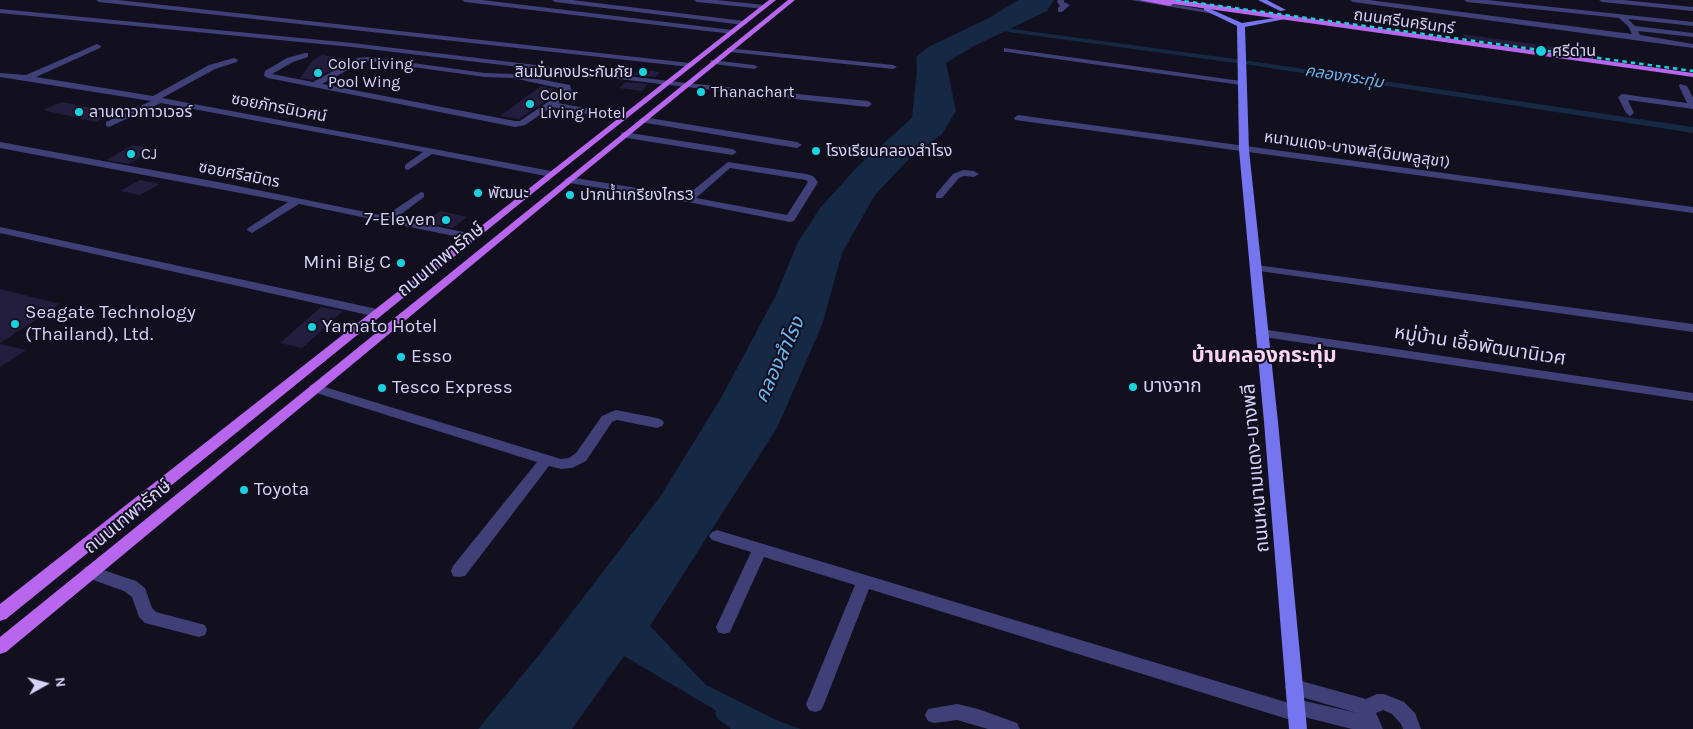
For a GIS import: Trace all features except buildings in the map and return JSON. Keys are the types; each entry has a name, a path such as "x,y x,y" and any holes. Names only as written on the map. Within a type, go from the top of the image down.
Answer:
{"main road":[{"name":"ถนนเทพารักษ์","path":"0,614 551,174 773,0"},
{"name":"ถนนเทพารักษ์","path":"0,646 624,135 792,0"},
{"name":"ถนนศรีนครินทร์","path":"1142,0 1538,46"},
{"name":"ถนนศรีนครินทร์","path":"1199,0 1544,54"},
{"name":"ถนนศรีนครินทร์","path":"1215,0 1693,66"},
{"path":"1261,0 1282,10"},
{"name":"ถนนศรีนครินทร์","path":"1166,2 1693,75"},
{"path":"1206,9 1241,25 1280,19"},
{"name":"ถนนหนามแดง-บางพลี","path":"1241,25 1244,150 1297,717"},
{"path":"256,410 281,415"}],"street":[{"path":"99,0 690,65"},
{"path":"465,0 732,32"},
{"path":"555,0 744,23"},
{"path":"697,0 731,2 764,7"},
{"path":"1060,11 1061,8 1067,5 1062,4 1061,0"},
{"path":"1134,0 1214,12"},
{"path":"1353,0 1693,46"},
{"path":"1432,0 1435,11"},
{"path":"1467,0 1622,18 1634,17 1693,24"},
{"path":"1602,0 1693,9"},
{"path":"0,11 362,46 667,83 868,104"},
{"path":"1586,14 1596,32"},
{"path":"1622,18 1634,28 1637,37"},
{"path":"1634,28 1693,35"},
{"path":"27,78 98,46"},
{"path":"730,50 828,57 893,67"},
{"path":"1007,50 1241,83"},
{"path":"56,54 75,56"},
{"path":"305,55 290,60 268,72 268,76 314,85 515,124 522,123 568,92 567,87 513,76 485,75 369,59 360,60 314,85"},
{"path":"109,124 212,68 234,60"},
{"path":"714,62 754,67"},
{"name":"ซอยภัทรนิเวศน์","path":"0,75 156,100 551,174"},
{"path":"1683,86 1693,106"},
{"path":"1630,113 1622,97 1693,106"},
{"path":"551,104 623,118"},
{"name":"หนามแดง-บางพลี(ฉิมพลูสุข1)","path":"1018,118 1693,210"},
{"path":"643,120 797,145"},
{"path":"701,159 724,133"},
{"path":"624,135 732,152"},
{"name":"ซอยศรีสมิตร","path":"0,144 473,237"},
{"path":"408,167 431,151"},
{"path":"569,180 688,199 790,219 813,182 810,178 806,177 728,165 688,199"},
{"path":"939,196 956,176 963,173 974,174"},
{"path":"388,219 421,196"},
{"path":"252,230 297,201"},
{"path":"0,230 377,313"},
{"path":"1256,268 1693,328"},
{"name":"หมู่บ้าน เอื้อพัฒนานิเวศ","path":"1261,333 1693,398"},
{"path":"315,388 561,464 572,463 580,457 607,419 616,415 657,423"},
{"path":"459,571 546,460"},
{"path":"717,536 1297,717 1371,721"},
{"path":"724,627 760,550"},
{"path":"91,572 130,586 139,593 145,612 151,618 199,630"},
{"path":"815,704 864,581"},
{"path":"1294,687 1371,721"},
{"path":"1371,721 1377,702 1391,704 1404,713 1409,719 1412,729"},
{"path":"934,715 957,712 978,717 1011,729"}],"water":[{"name":"คลองสำโรง","path":"1018,0 1054,0 1047,11 972,47 946,63 956,111 942,134 909,159 875,195 842,253 822,325 777,428 650,626 706,685 776,720 801,729 752,729 737,723 624,656 572,729 478,729 543,650 660,497 721,398 776,295 798,242 820,208 857,167 912,118 917,69 916,57 928,47 989,18"}],"waterway":[{"name":"คลองกระทุ่ม","path":"994,28 1250,63 1693,130"},
{"path":"724,713 746,729"}],"railway":[{"path":"1176,0 1693,71"}],"place":[{"name":"ศรีด่าน","path":"1541,51"},
{"name":"สินมั่นคงประกันภัย","path":"643,72"},
{"name":"Color Living Pool Wing","path":"318,73"},
{"name":"Thanachart","path":"701,92"},
{"name":"Color Living Hotel","path":"530,104"},
{"name":"ลานดาวทาวเวอร์","path":"79,112"},
{"name":"โรงเรียนคลองสำโรง","path":"816,151"},
{"name":"CJ","path":"131,154"},
{"name":"พัฒนะ","path":"478,193"},
{"name":"ปากน้ำเกรียงไกร3","path":"570,195"},
{"name":"7-Eleven","path":"446,220"},
{"name":"Mini Big C","path":"401,263"},
{"name":"Seagate Technology (Thailand), Ltd.","path":"15,324"},
{"name":"Yamato Hotel","path":"312,327"},
{"name":"Esso","path":"401,357"},
{"name":"บางจาก","path":"1133,387"},
{"name":"Tesco Express","path":"382,388"},
{"name":"Toyota","path":"244,490"}],"district":[{"name":"บ้านคลองกระทุ่ม","path":"1264,356"}]}
